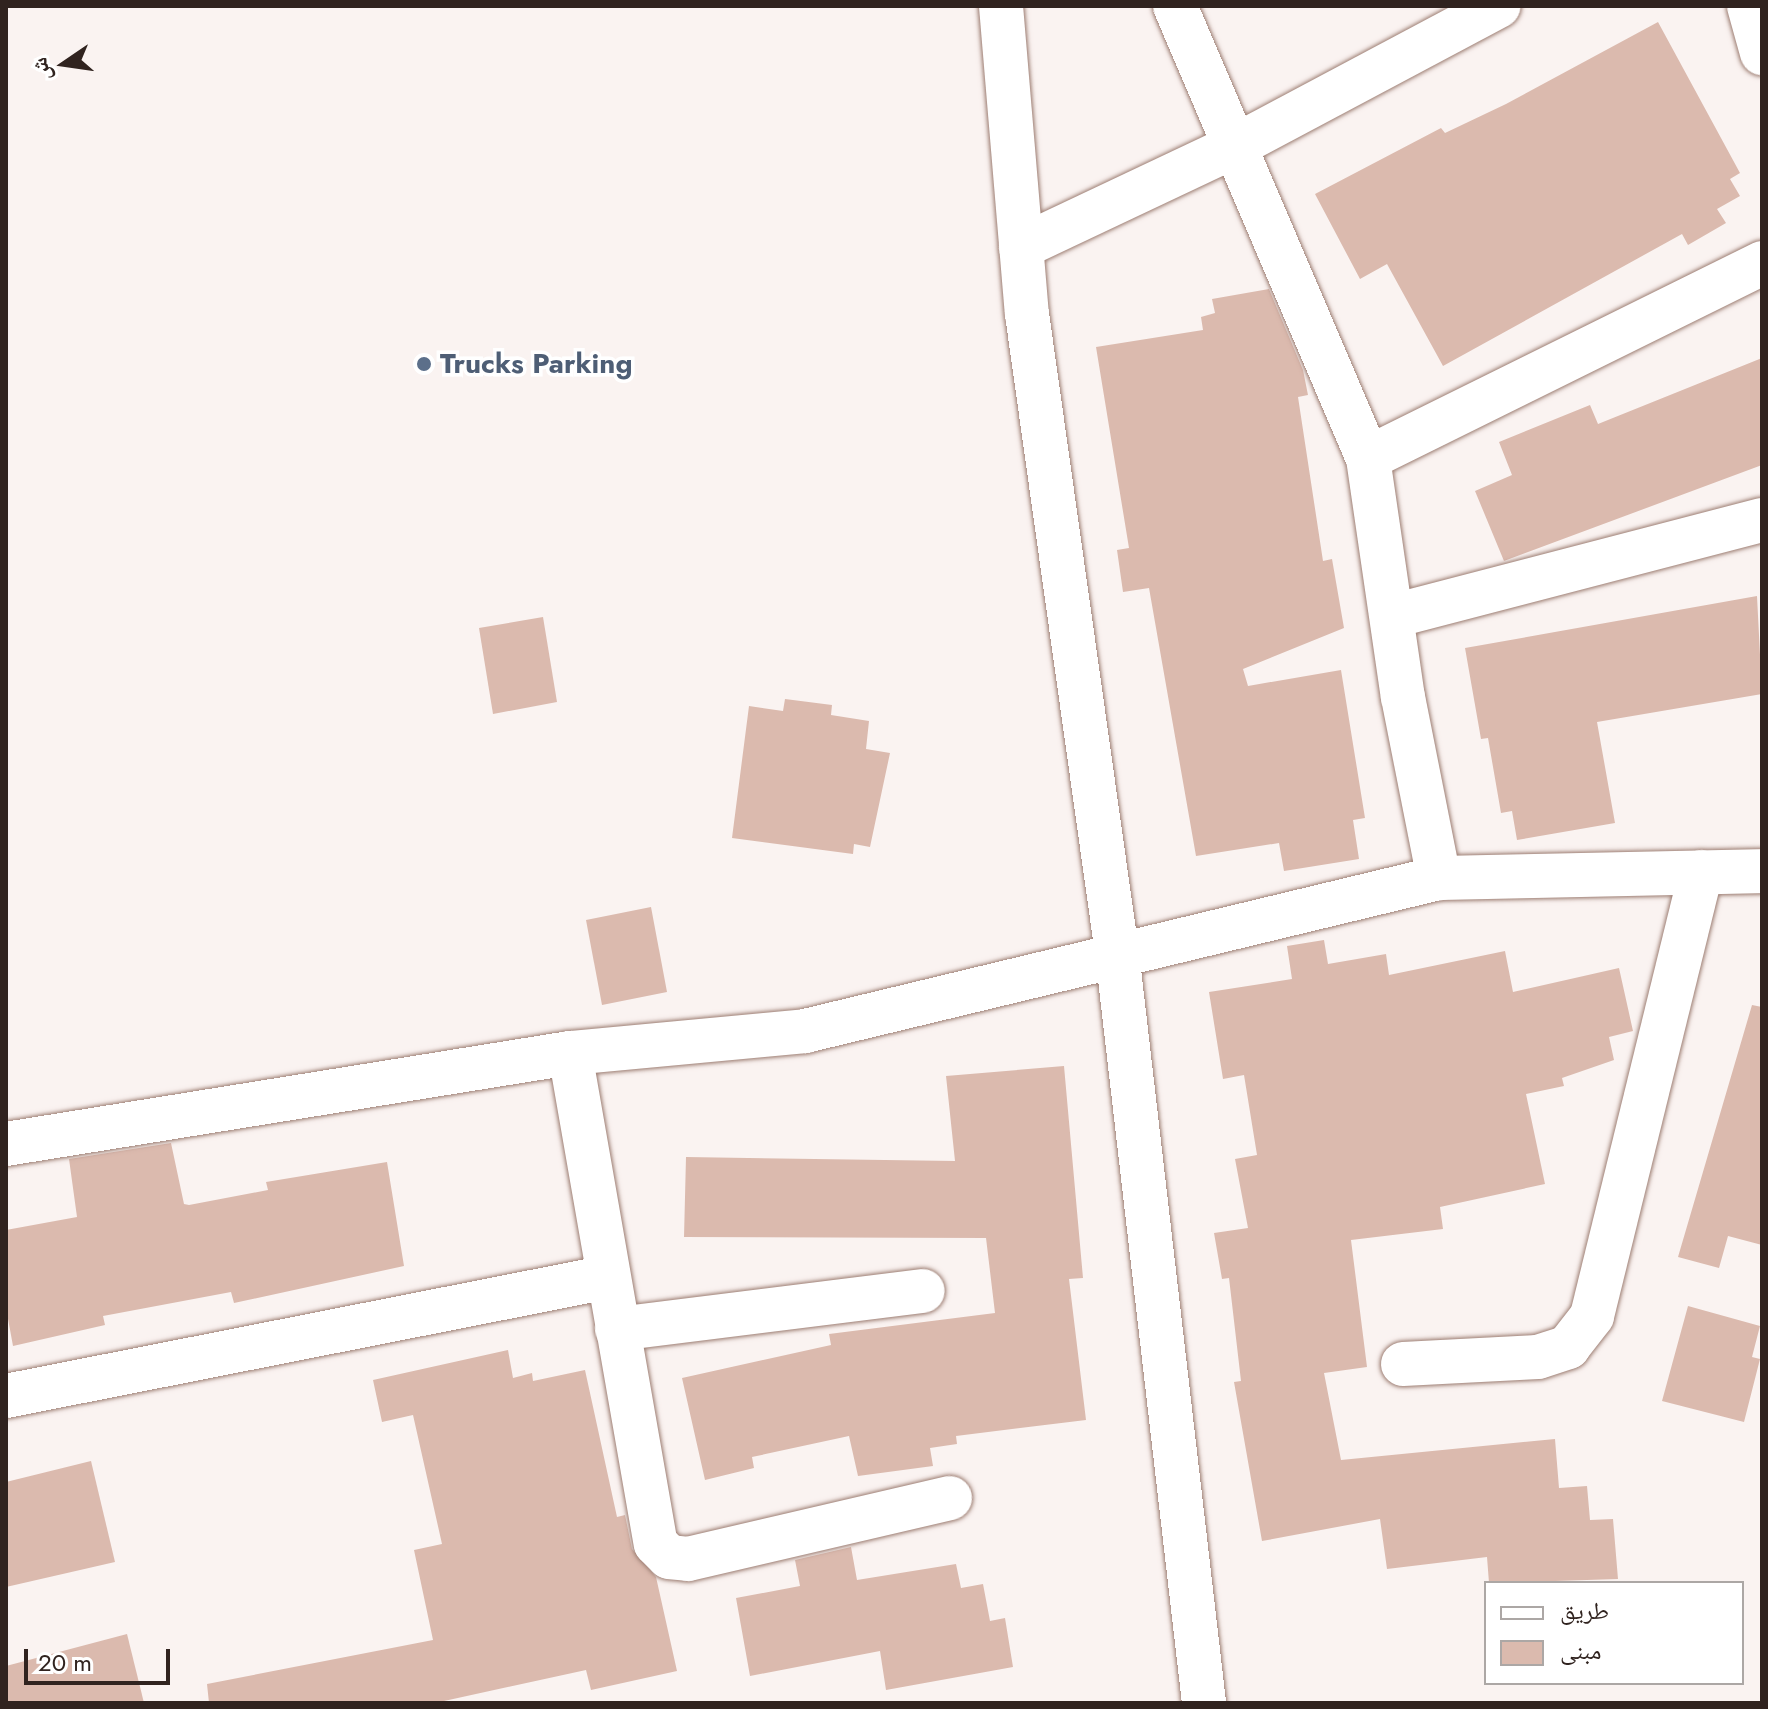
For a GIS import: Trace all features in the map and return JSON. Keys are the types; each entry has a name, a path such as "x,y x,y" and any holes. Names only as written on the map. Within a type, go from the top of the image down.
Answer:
{"street":[{"path":"1175,6 1239,144 1368,458 1439,878"},
{"path":"1021,247 1239,144 1499,6"},
{"path":"1749,6 1762,53"},
{"path":"1002,7 1021,247 1117,953 1204,1703"},
{"path":"1368,458 1762,263"},
{"path":"1393,616 1762,520"},
{"path":"6,1144 570,1053 805,1031 1117,953 1439,878 1762,871"},
{"path":"1403,1364 1538,1357 1568,1347 1592,1316 1701,872"},
{"path":"570,1053 656,1544 669,1557 738,1549 950,1498"},
{"path":"6,1396 608,1277"},
{"path":"617,1329 923,1291"}],"building":[{"path":"1658,22 1740,173 1730,179 1740,196 1717,209 1726,223 1688,245 1682,234 1443,366 1387,264 1360,279 1315,194 1441,128 1445,133 1506,104"},
{"path":"1269,289 1303,370 1308,395 1298,397 1323,561 1332,559 1344,628 1243,669 1248,686 1341,670 1365,818 1353,820 1359,859 1284,871 1279,843 1196,856 1149,588 1123,592 1117,550 1129,548 1096,347 1203,330 1201,317 1215,313 1212,299"},
{"path":"1762,358 1762,465 1504,561 1475,491 1512,475 1499,442 1590,405 1598,424"},
{"path":"1757,596 1762,694 1597,722 1615,823 1517,840 1512,811 1501,813 1488,738 1481,739 1465,648"},
{"path":"543,617 557,702 493,714 479,628"},
{"path":"785,699 832,705 831,715 869,721 866,749 890,753 870,847 854,844 853,854 732,838 749,706 783,711"},
{"path":"651,907 667,992 602,1005 586,920"},
{"path":"1324,940 1328,964 1386,954 1389,975 1505,951 1513,992 1619,968 1633,1031 1609,1037 1614,1060 1562,1078 1564,1086 1526,1094 1545,1184 1440,1207 1443,1229 1351,1240 1367,1367 1324,1373 1341,1460 1555,1439 1559,1488 1587,1486 1590,1520 1613,1519 1618,1579 1489,1581 1487,1557 1387,1569 1380,1519 1262,1541 1234,1382 1241,1381 1229,1278 1222,1279 1214,1233 1248,1228 1235,1159 1257,1155 1244,1075 1223,1079 1209,992 1292,979 1287,946"},
{"path":"1752,1005 1762,1007 1762,1245 1728,1236 1719,1268 1678,1257"},
{"path":"1064,1066 1083,1278 1069,1279 1086,1420 956,1436 957,1444 930,1448 933,1466 858,1476 849,1436 752,1457 754,1468 705,1480 682,1378 831,1345 829,1334 995,1313 986,1238 684,1237 686,1157 955,1161 946,1076"},
{"path":"171,1143 184,1204 189,1205 268,1190 266,1182 387,1162 404,1266 234,1303 231,1292 103,1316 105,1325 13,1346 6,1308 6,1230 77,1217 69,1159"},
{"path":"1688,1306 1760,1326 1752,1357 1760,1359 1744,1422 1662,1401"},
{"path":"508,1350 513,1378 532,1373 533,1381 585,1370 617,1517 625,1515 632,1549 656,1577 677,1671 591,1690 586,1670 435,1703 209,1703 207,1684 433,1640 414,1550 442,1544 413,1415 382,1422 373,1380"},
{"path":"91,1461 115,1562 6,1587 6,1482"},
{"path":"851,1547 857,1580 956,1564 961,1588 983,1584 990,1621 1005,1618 1013,1667 886,1690 880,1651 750,1676 736,1598 800,1586 795,1560"},
{"path":"127,1634 144,1703 6,1703 6,1666"}],"place":[{"name":"Trucks Parking","path":"424,364"}]}
